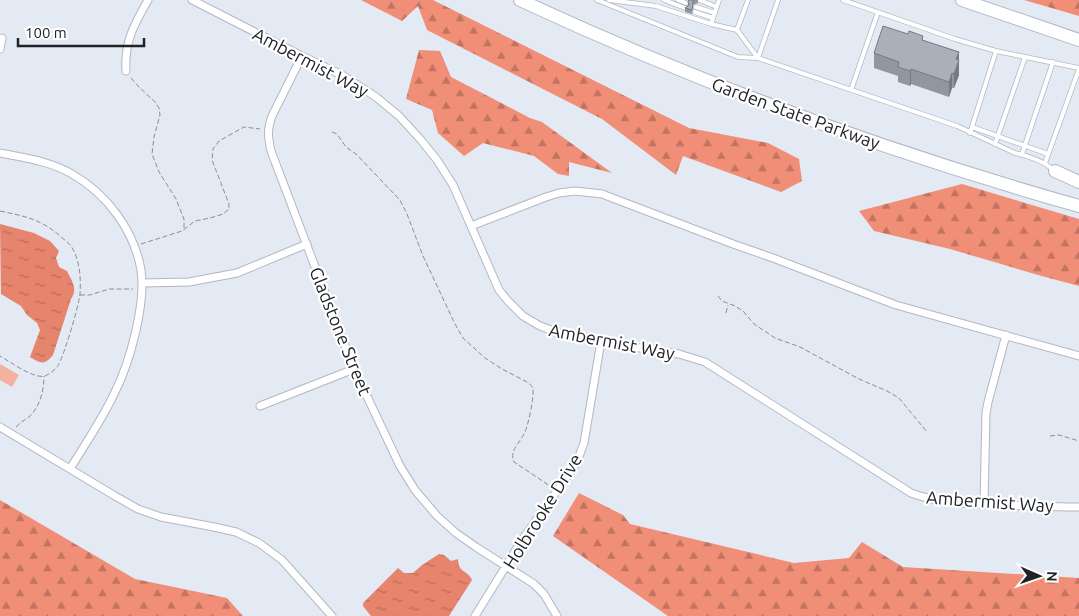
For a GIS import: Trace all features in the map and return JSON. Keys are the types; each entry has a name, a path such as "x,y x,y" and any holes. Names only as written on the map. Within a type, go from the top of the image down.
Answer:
{"highway":[{"name":"Garden State Parkway","path":"520,0 614,42 757,100 973,175 1079,206"},
{"path":"962,0 1079,40"},
{"path":"1050,167 1079,182"}],"street":[{"path":"126,71 125,57 127,45 148,0"},
{"name":"Ambermist Way","path":"192,0 364,88 399,116 422,140 453,185 499,290 508,302 523,316 540,326 556,332 679,354 705,362 911,493 925,499 984,504 1079,508"},
{"path":"0,49 2,38"},
{"path":"268,130 272,116 302,56"},
{"name":"Gladstone Street","path":"268,130 271,151 354,369 400,466 415,490 437,516 456,533 534,584 544,594 557,616"},
{"path":"0,153 57,167 73,174 85,183 110,206 129,234 141,269 140,308 135,334 125,366 115,394 70,469"},
{"path":"471,226 546,196 575,191 602,194 896,305 1079,356"},
{"path":"142,286 189,282 237,274 307,244"},
{"path":"984,504 987,407 1006,335"},
{"name":"Holbrooke Drive","path":"476,616 524,537 575,464 584,443 601,341"},
{"path":"260,406 354,369"},
{"path":"0,427 138,509 161,517 214,526 236,532 259,543 282,560 332,616"}],"lane":[{"path":"597,0 738,57 758,58 958,126 970,133 1050,167"},
{"path":"609,0 656,6 711,24 737,30 758,58"},
{"path":"656,6 660,0"},
{"path":"664,0 685,5 678,0"},
{"path":"699,0 717,7"},
{"path":"711,24 717,7 717,0"},
{"path":"737,30 748,0"},
{"path":"758,58 778,0"},
{"path":"843,0 955,39 996,51 1079,68 1048,154 1050,167"},
{"path":"696,9 714,15"},
{"path":"851,90 878,12"},
{"path":"970,133 996,51"},
{"path":"996,144 1025,57"},
{"path":"1022,154 1053,62"},
{"path":"972,127 1048,154"}],"path":[{"path":"126,71 159,108 160,115 152,154 158,172 176,199 184,219 184,229"},
{"path":"134,246 175,234 195,221 226,212 229,209 228,204 212,160 212,154 216,145 219,141 244,127 268,130"},
{"path":"332,132 338,134 346,146 400,200 454,324 463,338 485,358 532,386 533,397 524,433 512,452 512,458 514,462 557,491"},
{"path":"0,211 37,220 55,231 70,246 79,267 80,281 78,307 61,361 54,370 44,376 34,376 0,356"},
{"path":"80,295 109,289 142,286"},
{"path":"718,296 722,301 743,311 754,324 775,338 800,347 859,379 887,390 899,398 916,416 927,432"},
{"path":"726,312 728,304"},
{"path":"16,428 36,409 41,395 44,376"},
{"path":"1050,436 1059,434 1079,441"}],"green space":[{"path":"361,0 433,0 689,128 768,143 799,159 802,181 781,192 683,156 676,175 602,119 427,30 418,6 402,21"},
{"path":"1024,0 1079,0 1079,16"},
{"path":"419,50 440,51 451,77 530,118 542,122 612,173 569,162 569,176 558,174 534,156 483,143 464,156 438,133 432,110 406,99"},
{"path":"962,184 1079,219 1079,286 950,249 874,231 859,211"},
{"path":"579,493 623,515 630,524 794,563 849,558 862,542 903,567 1079,578 1079,616 668,616 553,536"},
{"path":"0,500 135,579 227,598 243,616 0,616"}],"shaded area":[{"path":"0,364 19,375 12,387 0,380"}],"water":[{"path":"0,224 34,233 50,241 59,251 56,258 59,267 67,271 74,285 74,292 53,355 48,361 40,362 30,357 40,330 37,323 27,315 21,306 1,294"},
{"path":"439,554 444,555 451,561 458,559 461,569 472,580 449,616 371,616 363,606 363,603 398,568 404,573 413,573"}],"building":[{"path":"689,0 694,0 692,10 685,8 689,5"},
{"path":"883,26 908,34 909,31 923,36 922,40 959,52 956,59 959,60 949,82 911,69 910,71 898,67 899,62 874,53"}]}
